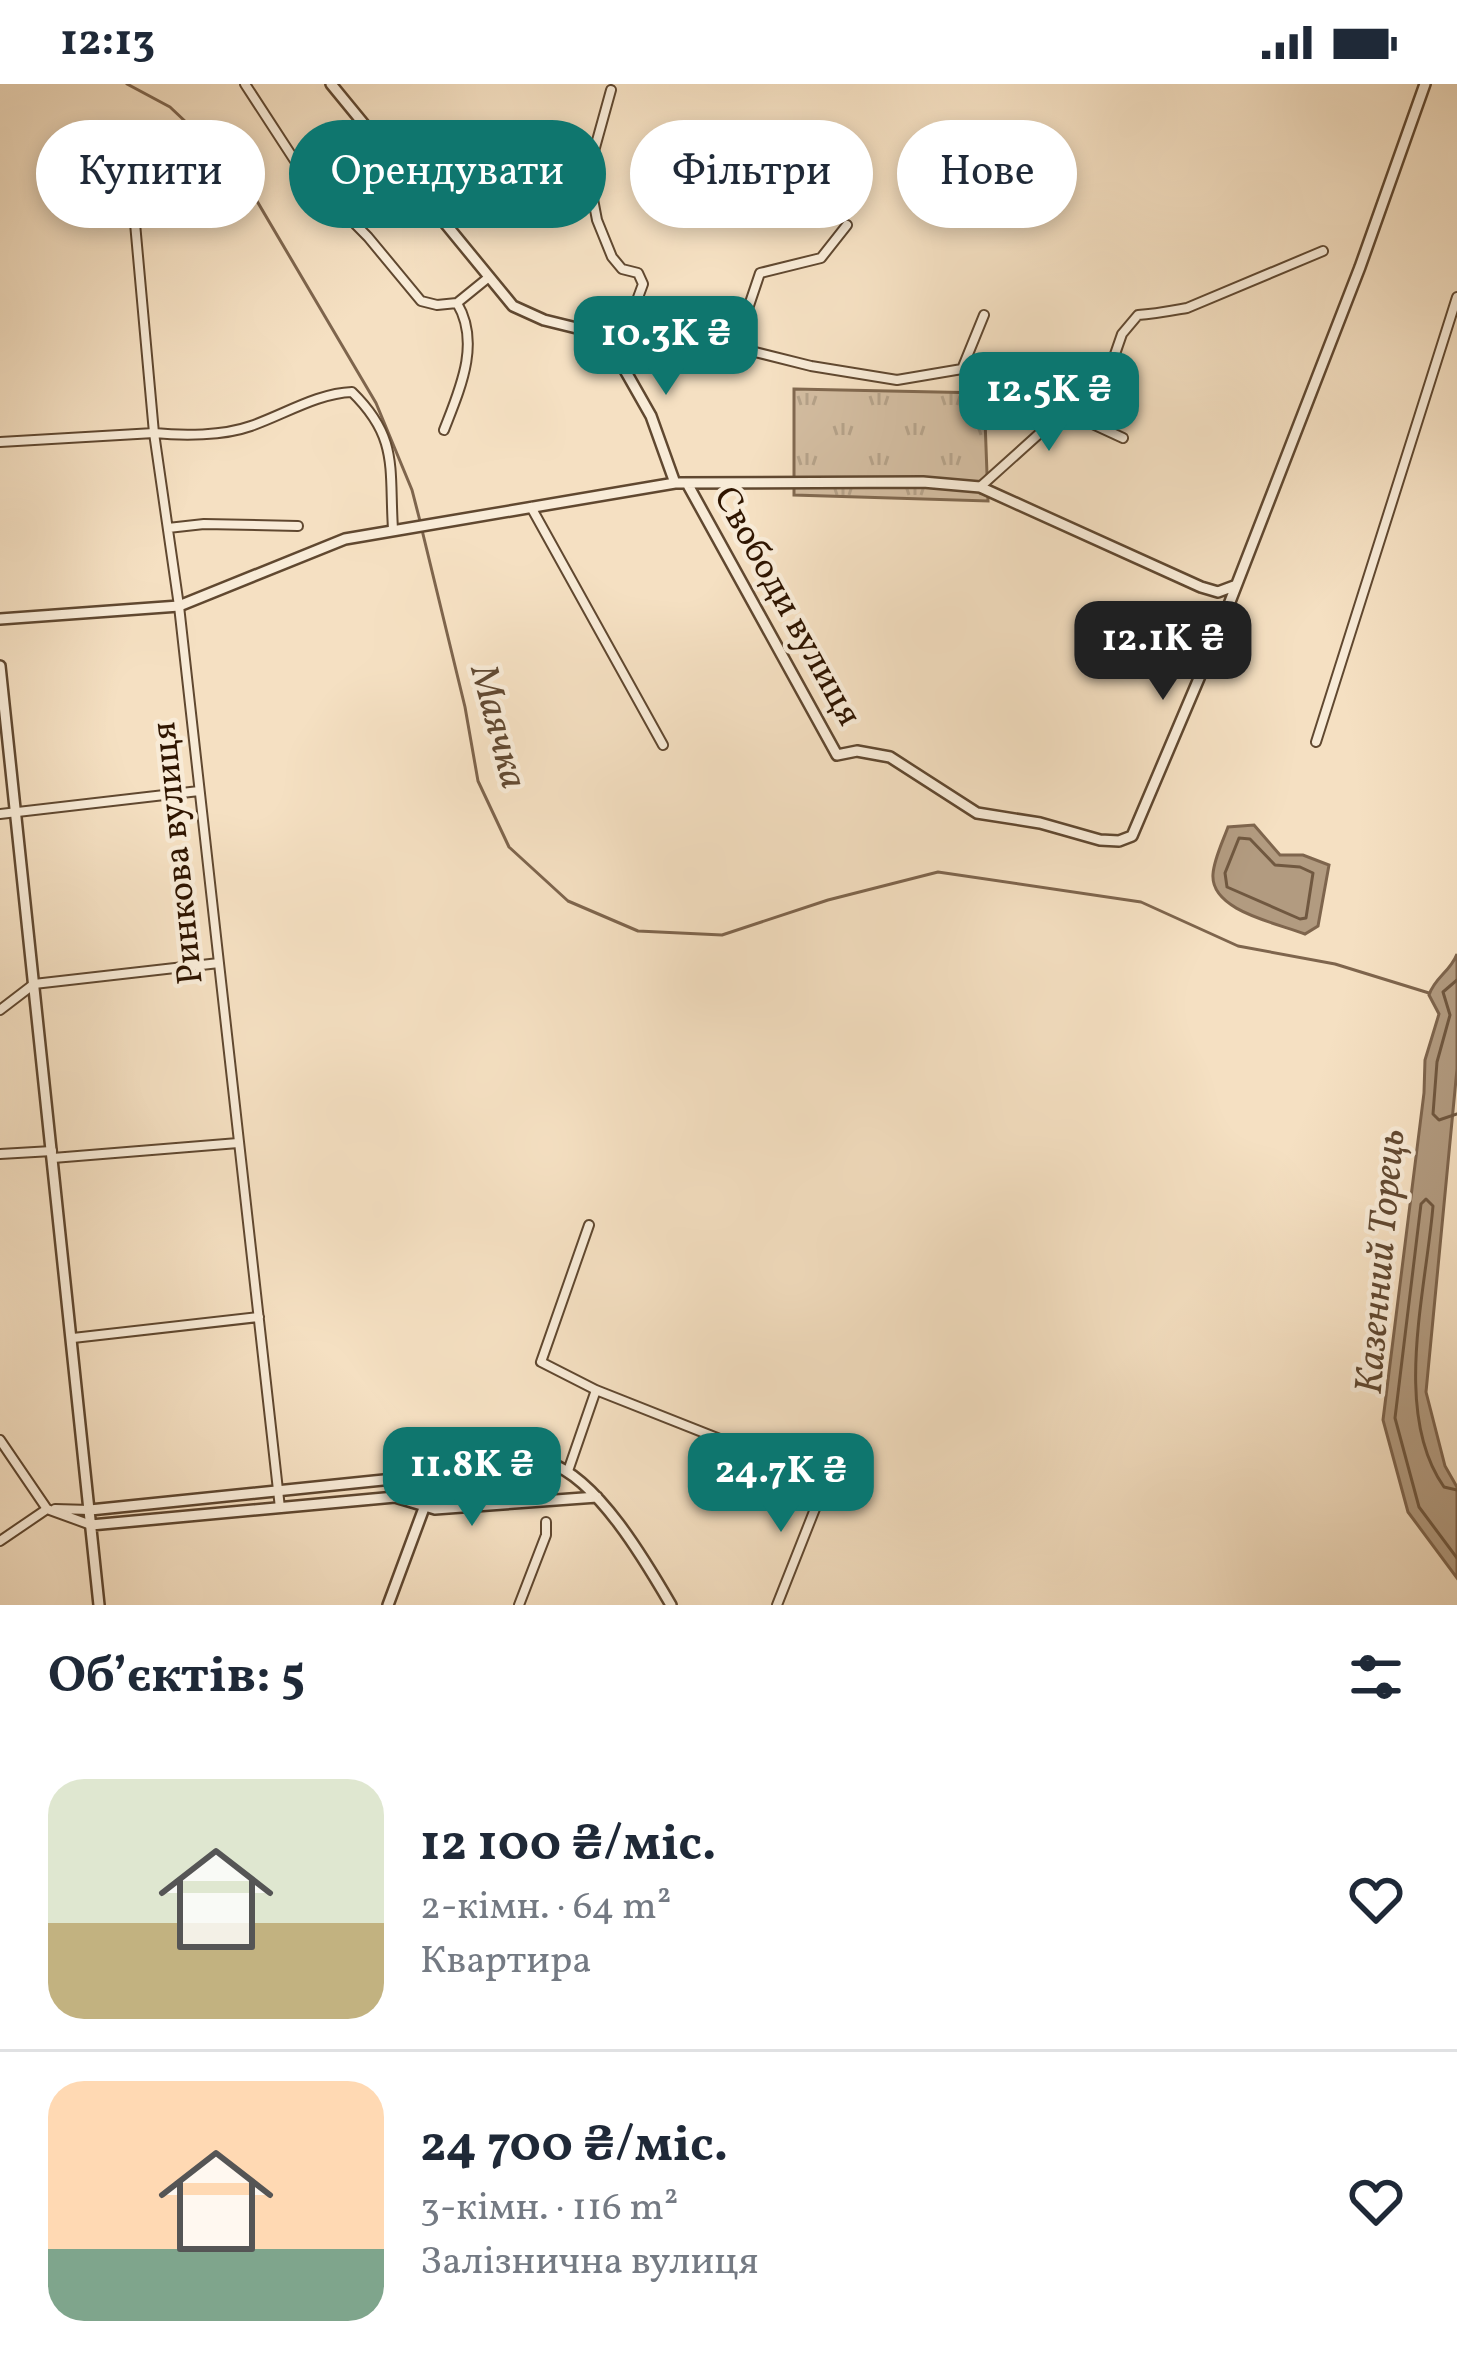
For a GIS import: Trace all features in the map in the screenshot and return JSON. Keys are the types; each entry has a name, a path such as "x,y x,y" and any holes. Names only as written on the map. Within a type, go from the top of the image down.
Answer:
{"street":[{"path":"245,84 299,166 422,301 457,303 489,277"},
{"path":"331,84 513,306 544,320 623,338 735,347 897,380 962,369 984,315"},
{"path":"0,619 178,606 345,539 681,484 923,482 980,487 1201,587 1218,592 1234,586 1360,267 1425,84"},
{"path":"611,91 588,173 597,220 612,256 622,269 638,273 644,284 623,338"},
{"name":"Ринкова вулиця","path":"135,228 154,433 178,606 280,1509"},
{"path":"735,347 760,272 821,259 845,228"},
{"path":"980,487 1106,380 1122,334 1138,315 1187,308 1323,250"},
{"path":"1316,742 1457,297"},
{"path":"444,430 468,353 468,321 457,303"},
{"name":"Свободи вулиця","path":"605,335 651,416 681,484 837,755 857,751 890,757 977,813 1040,823 1100,840 1132,836 1234,586"},
{"path":"0,442 246,428 334,392 352,392 389,442 397,528"},
{"path":"1071,414 1123,438"},
{"path":"530,506 662,745"},
{"path":"168,528 298,526"},
{"path":"0,666 99,1605"},
{"path":"0,814 199,791"},
{"path":"0,1010 34,984 219,963"},
{"path":"0,1154 238,1143"},
{"path":"590,1225 541,1362 596,1390 826,1481 777,1605"},
{"path":"74,1338 259,1317"},
{"path":"568,1471 596,1390"},
{"path":"0,1440 47,1509 91,1526 395,1498 424,1508 597,1497"},
{"path":"0,1541 47,1509 90,1510 550,1463 568,1471 597,1497 670,1605"},
{"path":"231,1495 232,1513"},
{"path":"388,1605 424,1508"},
{"path":"519,1605 546,1534 545,1522"}],"green space":[{"path":"794,389 984,393 988,501 794,495"}],"water":[{"path":"1254,825 1280,855 1303,855 1329,865 1318,926 1305,934 1247,914 1215,887 1214,868 1228,827"},
{"path":"1457,954 1457,1069 1426,1392 1445,1466 1457,1487 1457,1578 1408,1512 1383,1420 1425,1060 1439,1014 1429,995"}],"waterway":[{"name":"Маячка","path":"127,84 170,107 241,174 376,403 420,521"},
{"name":"Маячка","path":"422,530 478,781 509,847 568,901 638,931 722,935 828,900 938,872 1141,902 1238,946 1335,964 1429,993"}],"water label":[{"name":"Казенний Торець","path":"1382,1262"}]}
